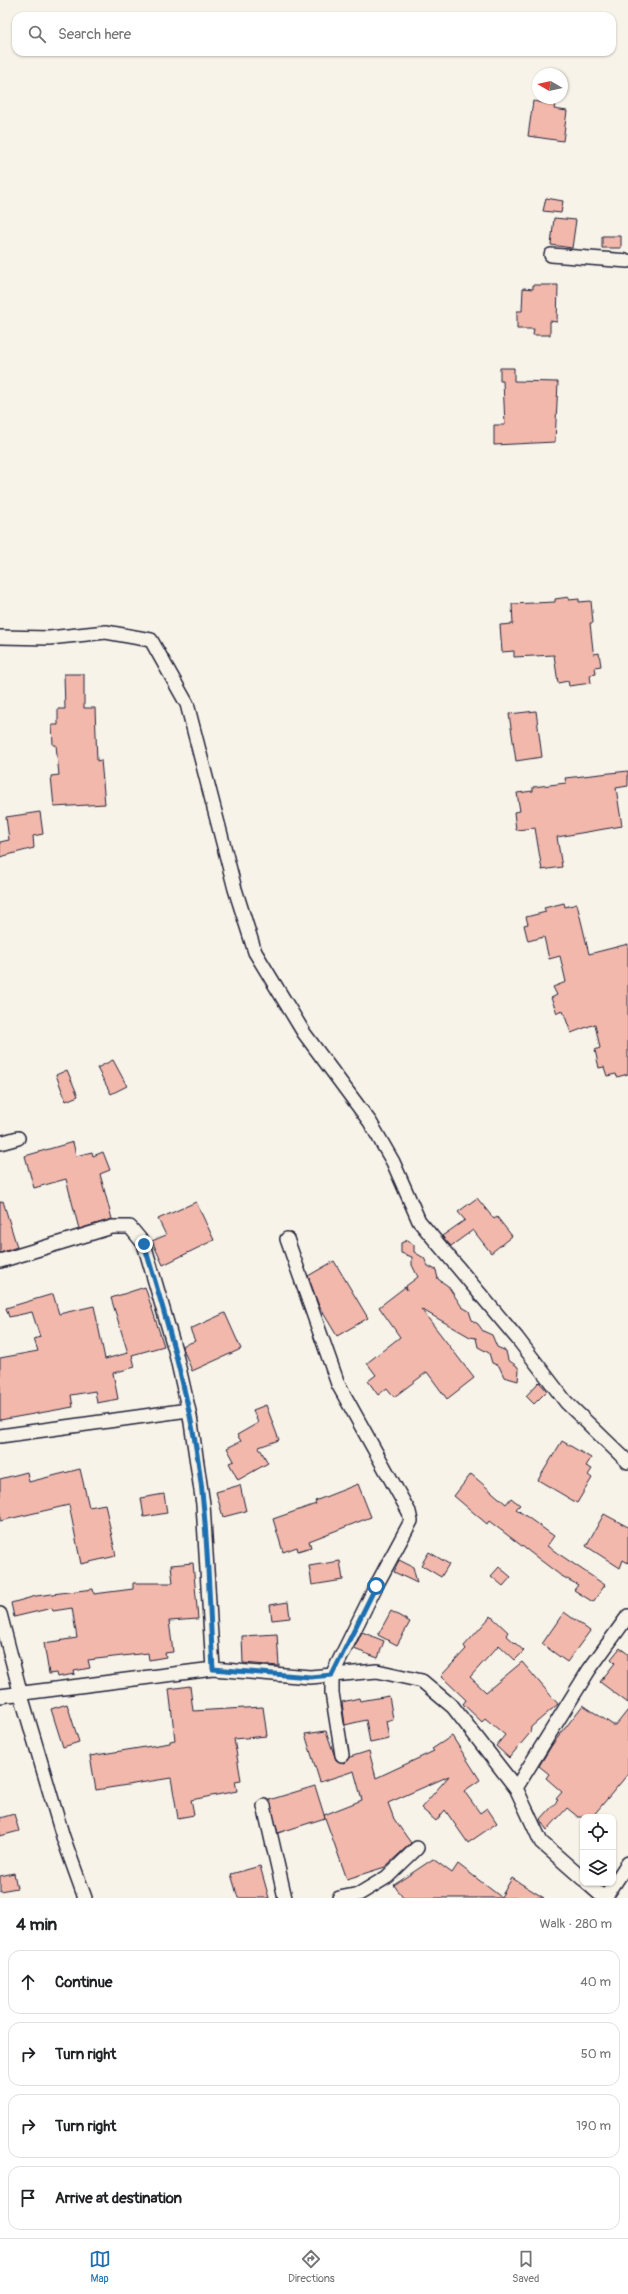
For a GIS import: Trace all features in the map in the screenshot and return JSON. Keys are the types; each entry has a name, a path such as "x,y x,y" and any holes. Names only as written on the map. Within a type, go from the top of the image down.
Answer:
{"street":[{"path":"551,255 628,261"},
{"path":"0,637 49,638 106,632 151,640 187,704 235,889 255,952 304,1033 370,1122 393,1162 419,1221 517,1338 566,1402 628,1462"},
{"path":"0,1143 18,1138"},
{"path":"0,1261 112,1228 130,1227 144,1244 175,1350 188,1410 203,1504 213,1669"},
{"path":"287,1239 338,1384 408,1512 411,1521 376,1586 332,1675 332,1693 342,1755"},
{"path":"0,1436 188,1410"},
{"path":"0,1614 21,1694 63,1837 85,1898"},
{"path":"516,1788 589,1670 628,1616"},
{"path":"0,1696 213,1669 310,1677 377,1671 422,1681 453,1706 516,1788 541,1842 580,1876"},
{"path":"264,1806 285,1898"},
{"path":"339,1898 360,1896 387,1877 417,1848"},
{"path":"591,1886 605,1898 628,1864"}],"building":[{"path":"533,104 555,105 554,109 567,111 563,141 528,136"},
{"path":"546,198 563,201 561,213 543,211"},
{"path":"554,218 576,220 572,248 551,245"},
{"path":"602,236 621,236 621,248 602,248"},
{"path":"533,285 558,285 557,322 550,321 550,335 533,335 534,329 517,329 517,311 522,311 523,288 533,289"},
{"path":"500,368 514,368 514,381 558,382 555,442 494,445 494,425 505,425 503,381 500,381"},
{"path":"569,597 569,600 579,599 579,602 591,601 593,623 590,623 593,650 594,654 599,653 601,666 595,667 596,674 590,675 591,683 569,686 568,681 558,683 554,655 514,657 514,651 502,652 500,625 513,624 512,604 555,602 555,599"},
{"path":"64,674 84,674 84,708 95,708 97,761 101,760 105,804 54,807 51,776 59,775 56,745 53,745 52,725 58,725 58,709 65,709"},
{"path":"536,711 542,757 516,761 509,714"},
{"path":"628,771 628,786 616,788 622,826 557,837 562,867 542,870 535,828 516,830 514,812 520,811 517,793 533,791 533,787 566,783 565,778"},
{"path":"40,812 43,834 33,836 34,848 0,857 0,842 9,840 6,817"},
{"path":"564,903 565,907 577,904 589,954 628,944 628,1074 617,1077 616,1074 607,1076 604,1067 599,1068 595,1050 600,1048 595,1024 571,1033 563,1011 557,1013 551,998 557,995 553,987 566,982 560,956 549,959 544,937 528,941 524,925 528,924 526,917 546,912 544,908"},
{"path":"113,1060 127,1086 111,1094 97,1068"},
{"path":"67,1070 78,1096 66,1101 56,1075"},
{"path":"73,1142 76,1156 92,1152 93,1156 103,1152 110,1170 100,1174 112,1219 79,1229 66,1179 34,1188 25,1156"},
{"path":"477,1198 494,1219 497,1217 512,1236 491,1253 473,1230 451,1246 442,1236 465,1220 458,1212"},
{"path":"3,1201 17,1247 0,1253 0,1202"},
{"path":"196,1202 214,1240 163,1265 152,1241 166,1235 158,1219"},
{"path":"408,1240 414,1245 414,1252 424,1258 428,1266 436,1270 438,1279 448,1286 462,1307 469,1311 472,1320 478,1324 483,1331 492,1335 497,1347 506,1351 508,1360 517,1366 519,1370 518,1381 504,1377 499,1366 492,1363 489,1353 478,1347 476,1338 470,1337 421,1309 474,1378 447,1399 427,1372 394,1397 387,1388 378,1395 368,1381 376,1375 367,1363 400,1337 379,1307 405,1287 407,1290 406,1286 418,1277 412,1265 412,1257 401,1253 401,1243"},
{"path":"334,1261 368,1318 337,1336 319,1306 308,1276"},
{"path":"145,1287 164,1346 132,1355 135,1367 113,1373 118,1399 97,1403 95,1391 71,1395 73,1407 0,1420 0,1358 38,1351 34,1339 40,1337 32,1312 9,1317 6,1308 53,1294 59,1314 94,1306 105,1359 128,1353 111,1298"},
{"path":"225,1313 241,1349 192,1371 182,1346 195,1341 190,1329"},
{"path":"539,1382 547,1391 534,1404 526,1396"},
{"path":"266,1405 279,1440 259,1447 268,1463 238,1480 229,1463 234,1461 227,1448 241,1441 237,1435 258,1423 253,1410"},
{"path":"562,1441 591,1458 586,1466 592,1469 588,1475 592,1478 577,1503 538,1480"},
{"path":"80,1469 89,1507 105,1504 116,1556 81,1564 69,1505 0,1521 0,1479 27,1472 29,1482"},
{"path":"471,1474 506,1504 511,1498 520,1505 516,1509 554,1536 547,1546 605,1585 593,1602 574,1590 578,1585 560,1575 489,1521 487,1524 454,1496"},
{"path":"358,1484 371,1517 309,1541 311,1547 298,1551 297,1547 283,1552 273,1519 316,1504 315,1501"},
{"path":"240,1485 246,1511 223,1517 216,1492"},
{"path":"164,1494 167,1513 144,1517 141,1498"},
{"path":"604,1514 628,1527 628,1563 623,1560 620,1568 586,1546"},
{"path":"429,1552 449,1564 441,1577 421,1565"},
{"path":"399,1560 413,1567 417,1583 394,1572"},
{"path":"340,1561 343,1580 312,1585 309,1566"},
{"path":"193,1563 198,1619 169,1621 173,1652 165,1653 166,1657 149,1660 148,1653 88,1660 90,1668 74,1671 75,1674 57,1677 56,1673 49,1674 44,1643 77,1638 72,1608 53,1611 52,1608 14,1617 11,1603 36,1596 93,1589 94,1594 133,1589 133,1583 173,1583 171,1565"},
{"path":"499,1567 511,1577 503,1586 491,1576"},
{"path":"288,1602 290,1618 272,1620 270,1605"},
{"path":"391,1611 410,1622 397,1645 378,1635"},
{"path":"564,1612 590,1631 567,1662 542,1644"},
{"path":"491,1616 508,1632 506,1635 524,1651 515,1660 499,1645 470,1677 486,1692 522,1662 558,1704 531,1727 530,1733 509,1758 496,1746 505,1735 485,1718 482,1722 463,1704 466,1700 441,1676 466,1649 464,1646"},
{"path":"362,1632 384,1641 378,1658 354,1649"},
{"path":"277,1634 279,1666 243,1663 242,1636"},
{"path":"620,1648 628,1654 628,1703 600,1682 615,1663 611,1659"},
{"path":"190,1686 193,1711 263,1707 267,1736 234,1739 241,1780 235,1781 237,1791 191,1800 194,1815 178,1818 171,1778 96,1790 90,1756 170,1743 170,1741 175,1740 169,1689"},
{"path":"389,1696 393,1719 386,1721 389,1739 370,1743 366,1720 345,1725 342,1702 359,1698 360,1701"},
{"path":"67,1704 79,1742 63,1747 51,1709"},
{"path":"583,1705 613,1725 616,1725 628,1710 628,1774 595,1814 580,1814 580,1817 578,1817 567,1808 547,1830 540,1820 558,1800 556,1799 562,1792 546,1778 549,1774 539,1766 552,1745"},
{"path":"326,1731 336,1760 344,1763 350,1757 369,1751 376,1778 434,1751 432,1749 452,1736 480,1780 464,1791 480,1813 487,1808 497,1823 468,1843 445,1810 436,1821 421,1808 449,1776 388,1803 394,1819 411,1843 385,1867 347,1879 324,1815 362,1800 354,1771 320,1782 305,1734"},
{"path":"315,1786 325,1818 278,1833 269,1800"},
{"path":"14,1814 19,1831 0,1836 0,1818"},
{"path":"433,1859 452,1873 458,1864 501,1897 512,1878 544,1898 403,1898 394,1885"},
{"path":"260,1866 269,1898 238,1898 231,1874"},
{"path":"14,1873 17,1888 0,1891 0,1876"}],"route":[{"path":"144,1244 175,1350 190,1416 203,1504 213,1669 256,1674 310,1677 332,1675 376,1586"}]}
